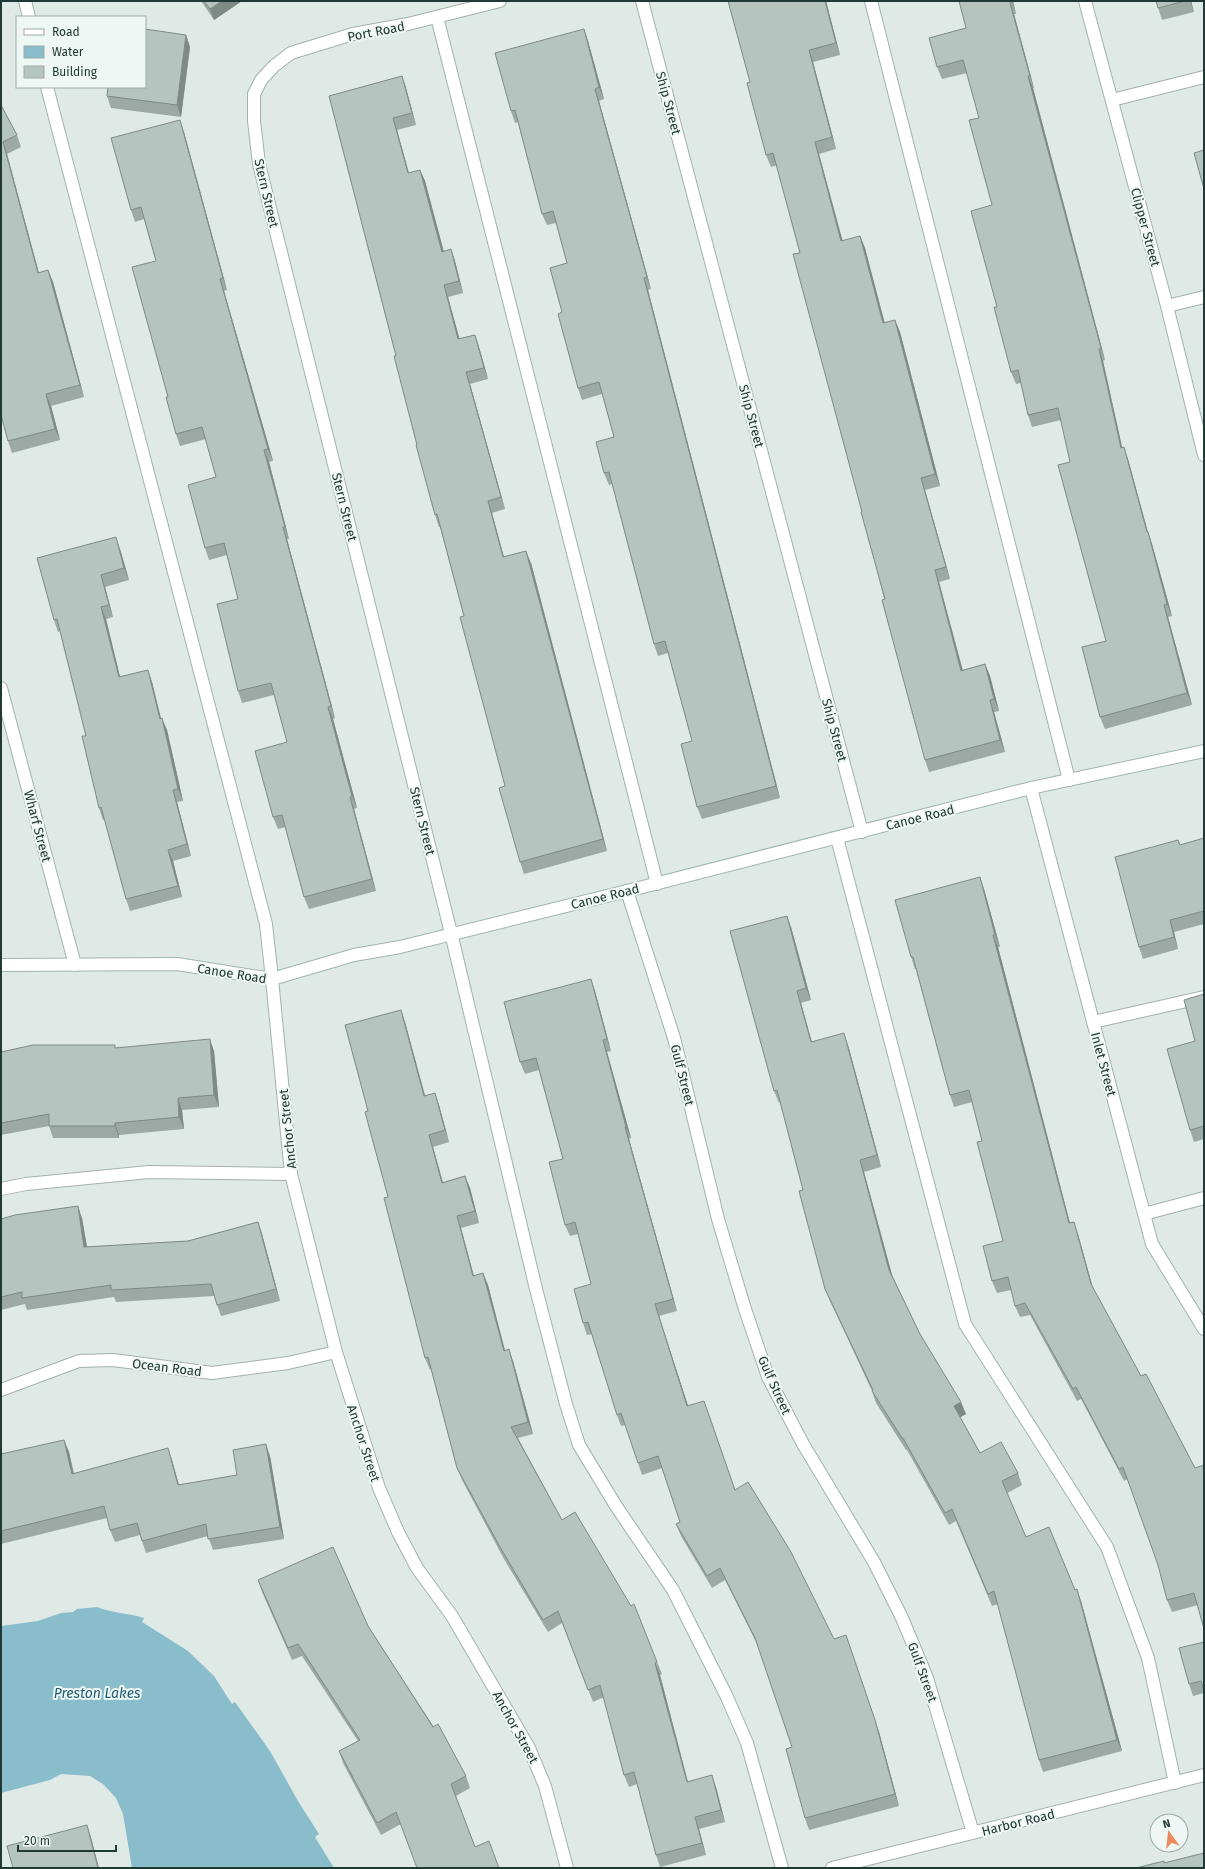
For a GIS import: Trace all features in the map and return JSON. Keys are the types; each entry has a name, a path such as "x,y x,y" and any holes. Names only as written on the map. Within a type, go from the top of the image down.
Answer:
{"street":[{"path":"25,1 29,16"},
{"name":"Port Road","path":"261,80 274,66 291,53 354,34 437,17 500,1"},
{"name":"Ship Street","path":"642,1 862,832"},
{"path":"871,1 1069,780"},
{"name":"Clipper Street","path":"1085,1 1167,306 1204,454"},
{"path":"437,17 657,884"},
{"path":"1112,100 1204,77"},
{"name":"Stern Street","path":"261,80 254,94 254,122 259,164 451,933 536,1289 566,1404 579,1445 616,1506 673,1590 726,1694 747,1743 782,1868"},
{"name":"Anchor Street","path":"47,88 266,924 291,1174 336,1352 378,1488 398,1532 417,1568 452,1616 529,1748 545,1786 567,1868"},
{"path":"1167,306 1204,297"},
{"name":"Wharf Street","path":"1,688 75,965"},
{"name":"Canoe Road","path":"1,966 177,964 272,979 354,955 400,947 451,933 627,892 1031,788 1204,751"},
{"name":"Inlet Street","path":"1031,788 1152,1244 1204,1329"},
{"path":"837,838 965,1324 1107,1547 1148,1658 1175,1782"},
{"name":"Gulf Street","path":"627,892 674,1038 718,1219 744,1306 768,1377 803,1444 874,1562 902,1618 927,1678 973,1833"},
{"path":"1093,1022 1204,997"},
{"path":"1,1189 26,1184 149,1172 291,1174"},
{"path":"1144,1214 1204,1198"},
{"name":"Ocean Road","path":"1,1390 79,1361 113,1360 212,1373 288,1363 336,1352"},
{"name":"Harbor Road","path":"832,1868 1204,1775"}],"water":[{"name":"Preston Lakes","path":"97,1607 108,1611 144,1618 142,1622 188,1651 214,1676 232,1704 235,1702 270,1751 298,1801 319,1834 315,1837 334,1868 132,1868 123,1814 116,1798 103,1784 90,1776 61,1774 50,1780 1,1793 1,1626 38,1621 61,1613 73,1612 77,1609"}],"building":[{"path":"204,1 222,1 210,9"},
{"path":"728,1 825,1 836,43 809,50 832,137 815,142 841,241 860,236 883,323 895,320 935,474 921,478 946,567 935,570 961,671 985,664 994,699 990,700 1000,740 925,760 882,600 885,599 793,254 800,253 773,153 766,155 747,83 750,82"},
{"path":"959,1 1012,1 1010,3 1030,76 1028,76 1101,348 1099,349 1121,448 1124,447 1148,532 1167,604 1164,605 1187,693 1100,717 1082,647 1106,641 1058,465 1070,462 1058,408 1028,415 1018,370 1011,372 994,307 997,307 971,211 992,205 969,120 979,118 963,60 937,67 929,38 966,28"},
{"path":"1156,1 1185,1 1158,8"},
{"path":"146,29 186,35 177,105 107,96 108,88 146,88"},
{"path":"584,29 599,87 595,89 647,277 644,278 776,786 697,807 681,744 692,741 665,641 654,644 609,472 604,473 596,442 614,437 599,382 578,388 558,314 562,312 550,268 567,263 553,211 542,214 515,110 511,111 495,53"},
{"path":"402,76 412,113 393,118 408,173 420,170 442,252 451,249 459,281 444,285 458,339 475,335 484,368 466,372 501,497 488,501 503,557 526,551 603,839 520,862 499,788 505,786 460,617 464,616 437,514 435,515 416,445 394,356 396,356 329,96"},
{"path":"1,105 17,135 3,142 38,273 48,270 80,385 46,394 55,429 8,441 1,415"},
{"path":"180,120 223,278 220,279 268,449 264,450 331,706 328,707 372,879 304,897 282,815 273,817 255,751 287,742 271,683 238,691 217,604 238,599 224,543 205,548 188,485 216,477 202,427 176,434 166,397 168,397 132,267 156,261 141,207 131,210 111,138"},
{"path":"1204,150 1204,189 1194,153"},
{"path":"116,537 124,568 101,575 109,605 101,607 119,677 148,670 160,719 162,718 178,789 173,790 187,844 168,850 178,886 126,899 101,807 99,808 82,736 86,736 57,619 54,620 37,558"},
{"path":"1204,838 1204,911 1170,920 1174,937 1139,947 1115,857 1178,840 1180,845"},
{"path":"980,877 995,935 993,935 1069,1223 1074,1222 1091,1284 1141,1376 1146,1374 1195,1468 1204,1465 1204,1629 1194,1593 1167,1600 1158,1565 1123,1467 1119,1469 1076,1387 1073,1389 1025,1303 1015,1306 1008,1277 992,1281 983,1246 1003,1241 977,1142 982,1141 969,1090 950,1095 913,957 911,957 895,900"},
{"path":"787,916 806,988 797,991 811,1042 844,1033 877,1155 860,1160 889,1270 920,1334 961,1402 954,1406 980,1453 1001,1442 1018,1473 1002,1481 1026,1537 1049,1527 1075,1590 1077,1589 1117,1740 1039,1760 994,1591 988,1594 952,1509 945,1513 903,1438 872,1391 873,1390 825,1289 799,1191 803,1190 777,1090 774,1091 730,931"},
{"path":"591,979 607,1039 603,1040 625,1127 673,1299 655,1304 687,1406 704,1401 735,1490 748,1482 791,1552 834,1639 846,1635 875,1720 895,1794 805,1818 786,1749 792,1747 755,1638 720,1568 707,1576 676,1524 680,1522 658,1456 638,1463 621,1413 617,1415 588,1322 583,1323 574,1289 591,1284 575,1222 565,1225 549,1162 563,1159 536,1058 520,1062 504,1002"},
{"path":"1204,994 1204,1126 1190,1130 1167,1049 1195,1041 1184,1000"},
{"path":"401,1010 424,1096 435,1093 445,1130 429,1135 442,1183 465,1176 475,1211 457,1216 473,1276 483,1273 504,1351 509,1349 528,1422 511,1427 562,1520 575,1512 631,1606 634,1604 657,1662 655,1663 687,1782 712,1775 721,1810 695,1817 702,1843 656,1855 634,1772 624,1775 600,1685 588,1690 558,1611 543,1620 500,1547 457,1468 428,1357 425,1358 384,1198 388,1197 365,1112 368,1111 345,1025"},
{"path":"210,1039 214,1095 178,1098 179,1117 115,1123 115,1126 49,1126 49,1114 1,1123 1,1052 33,1045 115,1045 115,1048"},
{"path":"78,1206 84,1247 188,1241 258,1222 276,1289 217,1305 211,1284 111,1290 111,1285 22,1298 22,1292 1,1297 1,1219 15,1215"},
{"path":"64,1440 72,1474 168,1448 178,1485 237,1475 233,1450 266,1444 280,1527 208,1539 206,1524 142,1541 137,1523 110,1530 104,1506 1,1531 1,1454"},
{"path":"333,1547 368,1626 433,1727 438,1724 466,1776 451,1784 475,1847 489,1841 499,1868 417,1868 396,1812 377,1823 339,1751 360,1740 298,1644 288,1648 258,1580"},
{"path":"1204,1642 1204,1690 1201,1681 1189,1684 1179,1648"},
{"path":"87,1825 98,1868 13,1868 7,1846"},
{"path":"1204,1853 1204,1868 1136,1868 1164,1861 1164,1863"}]}
